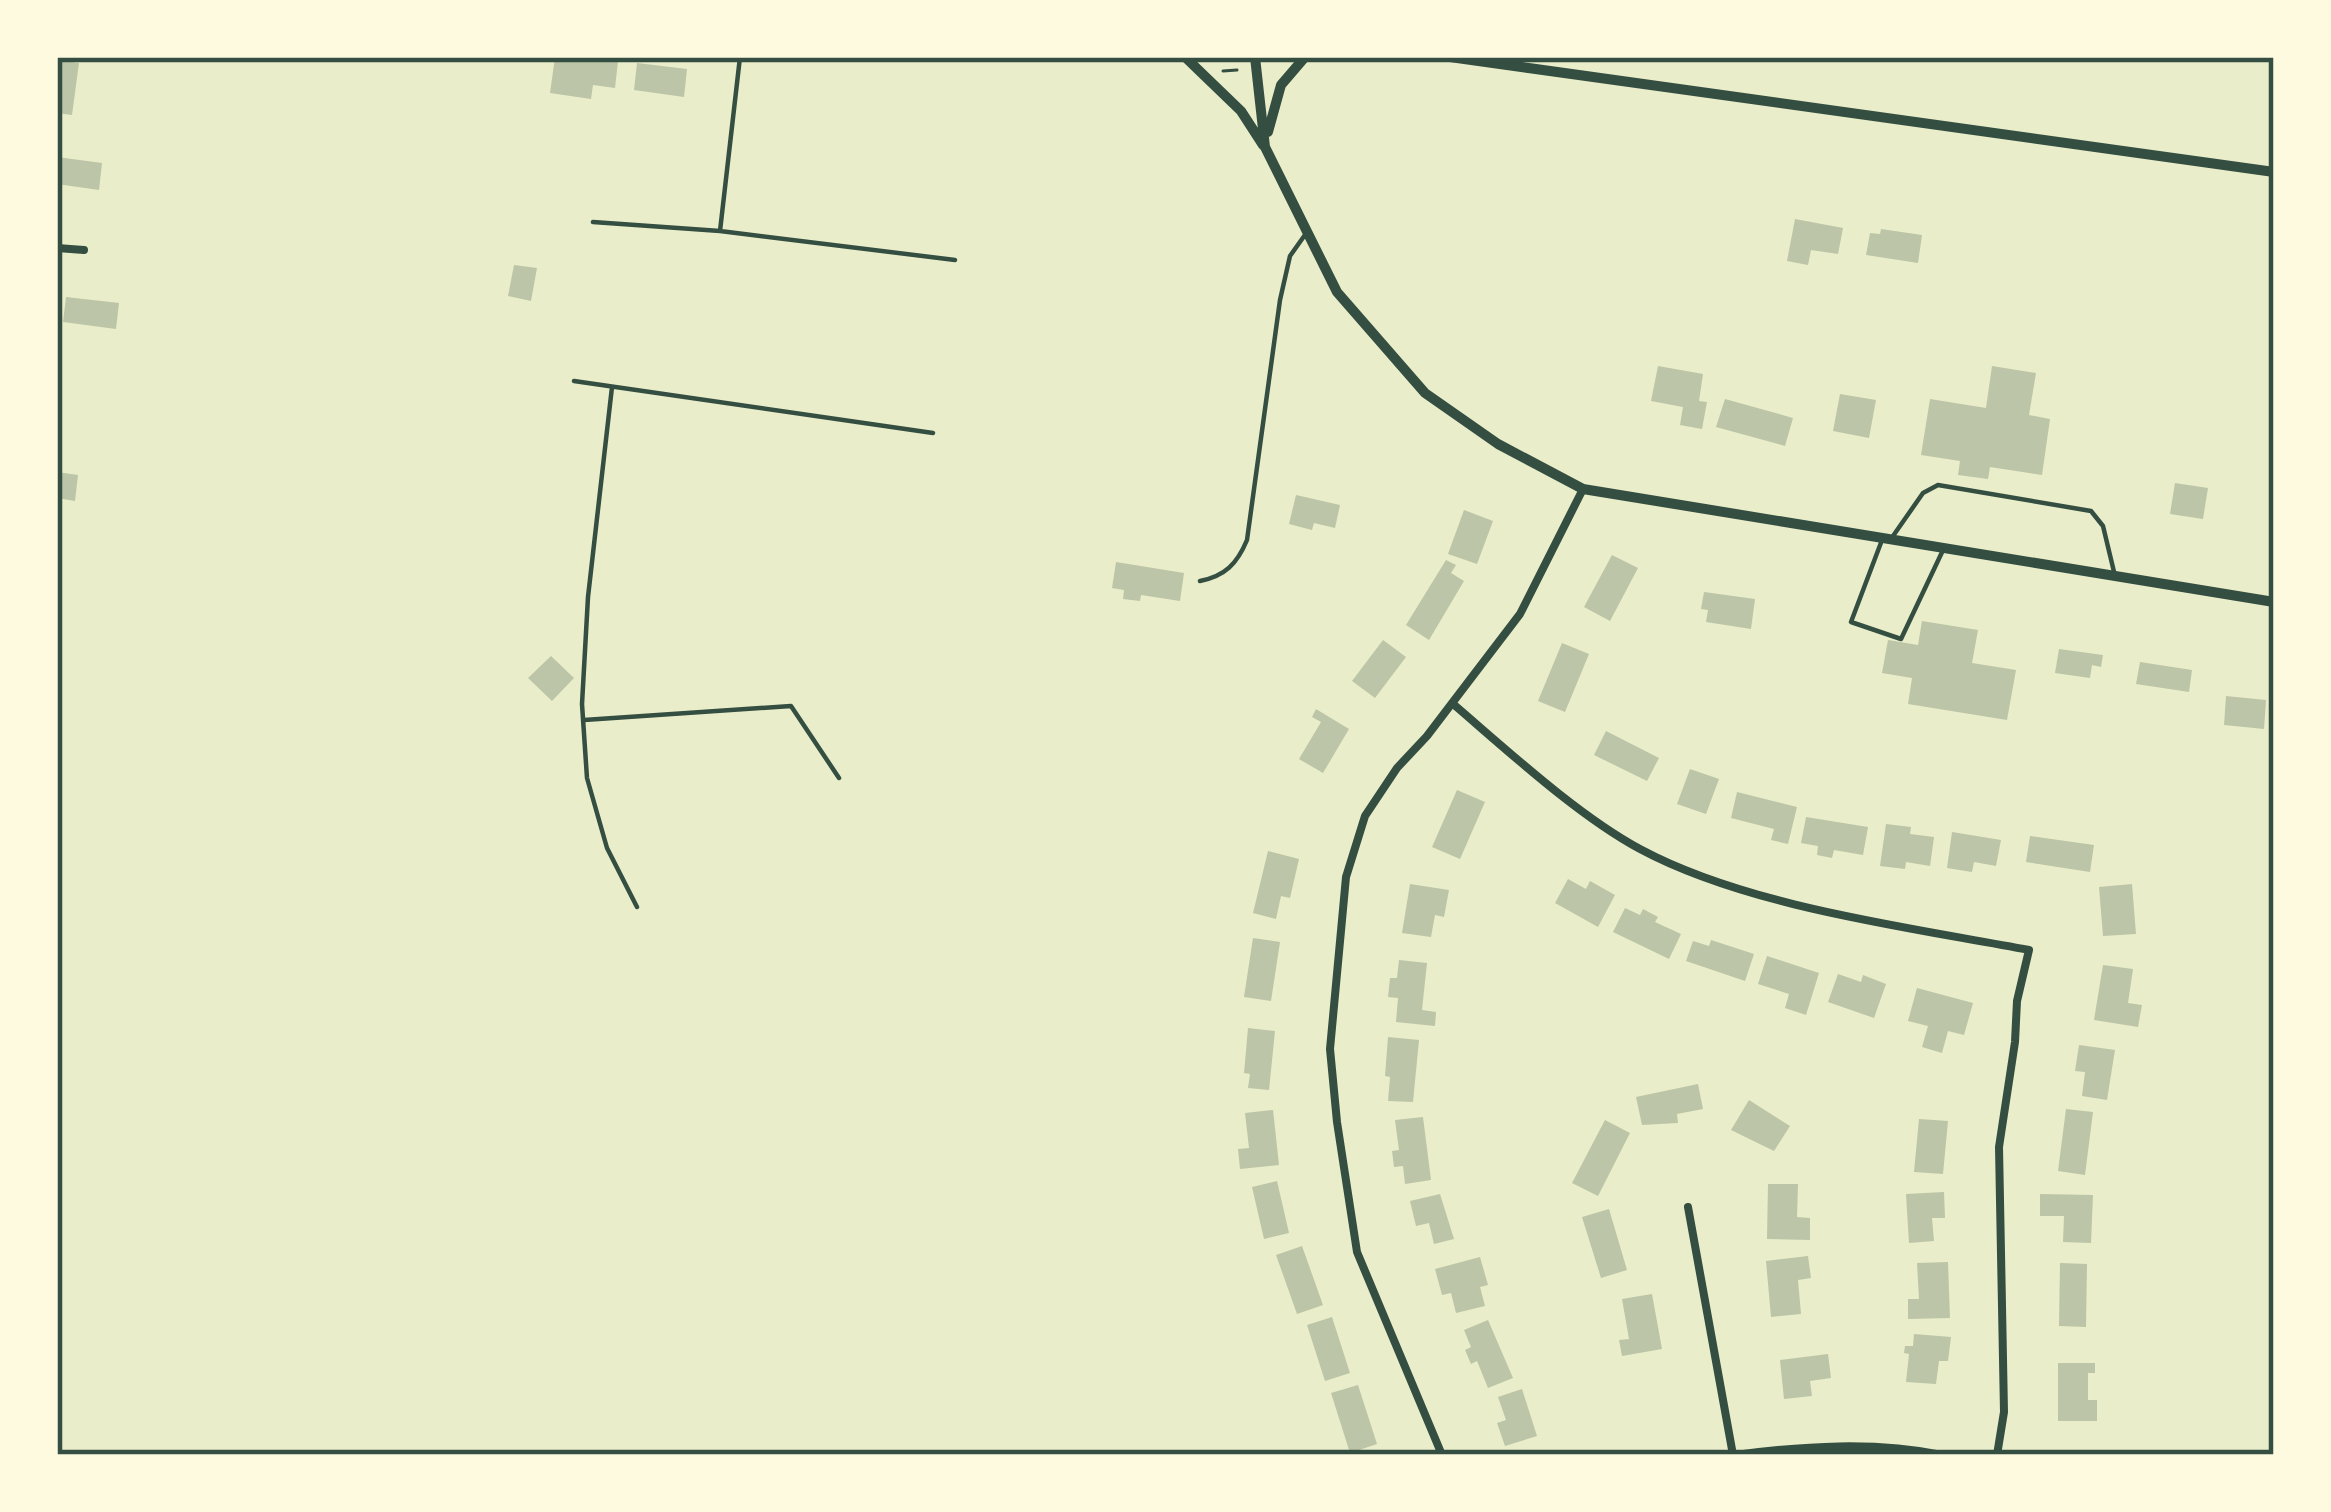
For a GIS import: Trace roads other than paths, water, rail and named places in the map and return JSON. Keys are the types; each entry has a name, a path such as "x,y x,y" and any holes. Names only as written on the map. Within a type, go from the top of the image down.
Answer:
{"street":[{"path":"1184,57 1241,111 1265,147 1337,292 1425,393 1498,444 1582,489 2274,602"},
{"path":"1255,57 1265,147"},
{"path":"1265,147 1281,86 1305,57"},
{"path":"1450,57 2274,172"},
{"path":"57,248 84,250"},
{"path":"1442,1455 1358,1252 1330,1049 1346,877 1365,817 1397,768 1520,614 1582,489"},
{"path":"1452,703 1537,775 1636,847 1690,873 1840,913 2029,950 2017,1001 1999,1147 2004,1412 1997,1455"},
{"path":"1688,1208 1734,1455 1796,1447 1911,1449 1942,1455"}],"lane":[{"path":"720,231 740,57"},
{"path":"593,222 720,231 955,260"},
{"path":"1200,581 1228,571 1247,540 1280,300 1290,256 1307,232"},
{"path":"574,381 932,433"},
{"path":"612,387 588,598 584,720 587,778 607,848 637,907"},
{"path":"1944,548 1901,639 1851,622 1887,538 1923,493 1938,485 2091,511 2103,526 2114,576"},
{"path":"584,720 791,706 838,778"}]}
